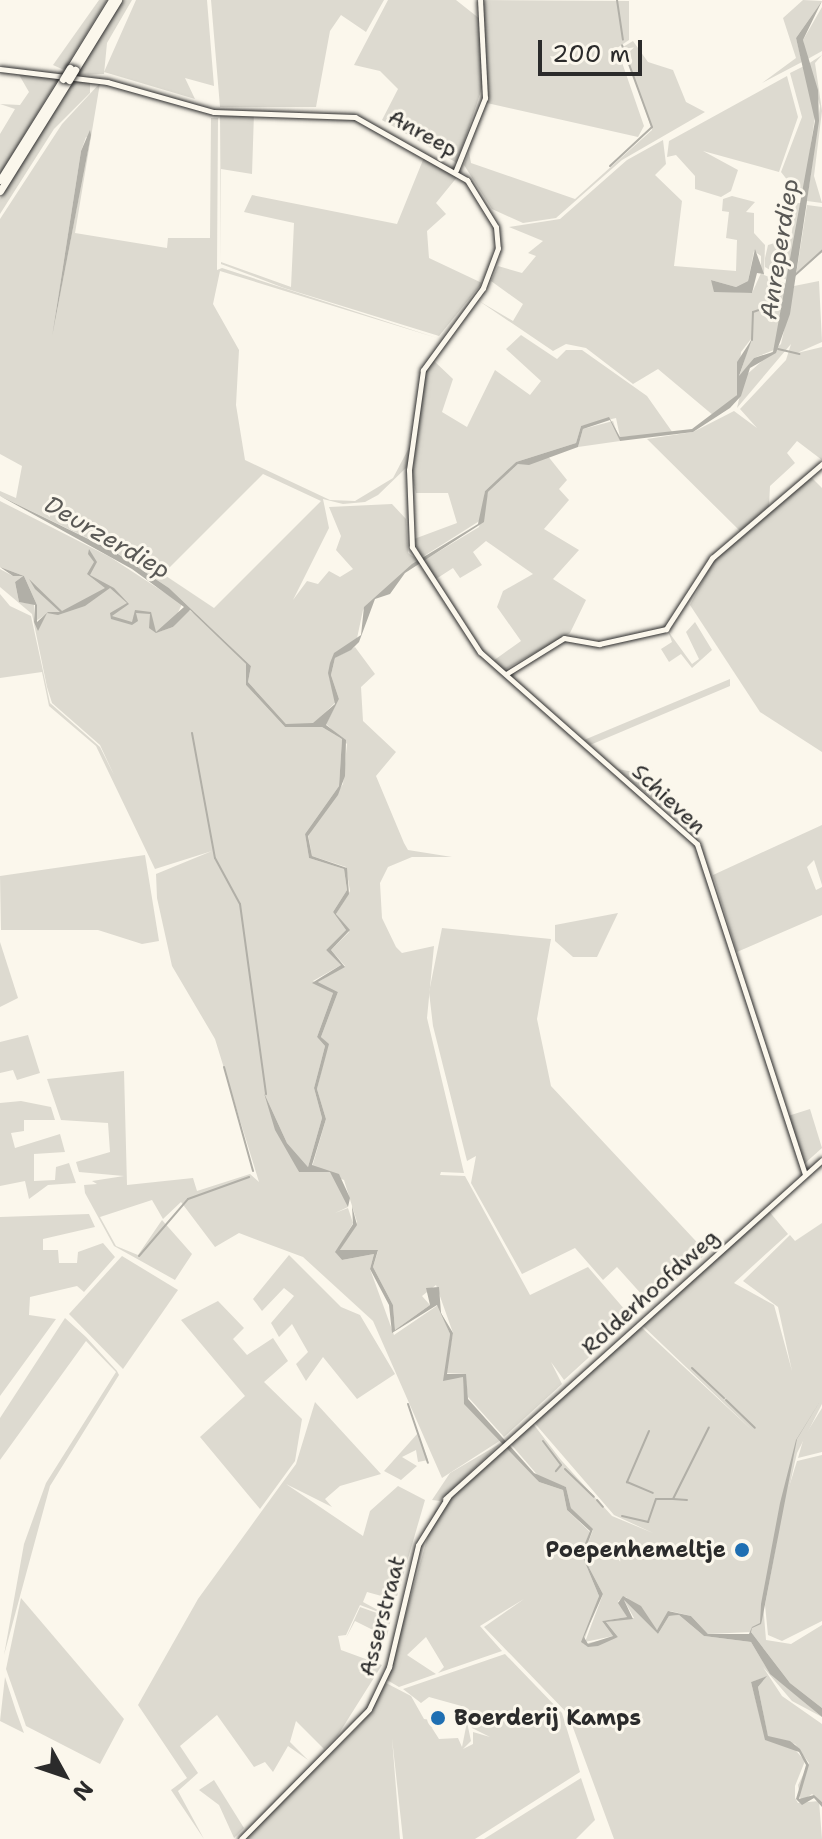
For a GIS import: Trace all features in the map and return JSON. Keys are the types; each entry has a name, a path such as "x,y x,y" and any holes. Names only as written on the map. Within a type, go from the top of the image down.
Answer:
{"highway":[{"path":"0,191 112,0"},
{"path":"72,69 118,0"},
{"path":"0,180 66,80"}],"street":[{"path":"456,170 485,98 480,0"},
{"name":"Anreep","path":"0,69 94,80 214,112 355,117 456,170 499,240 483,288 423,370 409,470 420,561"},
{"path":"506,674 564,638 599,644 666,629 712,558 822,464"},
{"name":"Schieven","path":"420,561 476,648 697,844 805,1174"},
{"name":"Rolderhoofdweg","path":"501,1446 822,1160"},
{"name":"Asserstraat","path":"241,1839 369,1709 389,1667 418,1545 459,1480 501,1446"}],"shaded area":[{"path":"99,0 107,0 64,70 53,65"},
{"path":"123,0 132,0 107,43 104,74 79,75 90,82 90,93 54,129 0,214 0,199"},
{"path":"136,0 207,0 214,86 185,78 195,99 104,72"},
{"path":"211,0 384,0 366,32 341,15 330,31 316,107 220,107"},
{"path":"388,0 456,0 480,19 484,82 457,163 382,120 398,89 380,71 354,65"},
{"path":"483,0 629,1 629,40 617,48 644,126 638,137 487,103"},
{"path":"803,0 822,1 796,38 802,62 762,83 796,58 783,18"},
{"path":"822,1 803,40 818,90 819,121 790,314 776,353 750,368 741,396 730,408 693,432 620,441 610,420 583,429 578,447 529,465 518,464 488,492 484,522 405,573 390,594 375,599 359,642 335,658 331,675 339,699 326,725 346,740 345,776 338,795 308,836 312,856 347,868 349,894 336,914 350,930 331,950 345,967 318,982 338,992 321,1037 329,1044 317,1089 326,1119 312,1165 339,1174 350,1198 348,1207 330,1172 299,1172 275,1130 264,1093 287,1143 308,1167 322,1118 314,1088 325,1046 317,1037 333,993 312,983 341,965 326,950 346,930 333,912 347,890 344,869 309,858 305,834 339,786 342,739 322,727 285,727 246,685 246,664 190,610 173,627 156,633 149,628 150,614 136,613 138,621 132,625 111,619 110,613 127,603 110,588 85,606 58,615 47,613 38,631 34,622 35,605 19,602 15,582 23,576 13,576 0,567 24,576 37,605 37,622 48,612 60,612 35,589 29,579 62,611 105,588 87,574 94,562 88,554 89,549 97,562 90,575 114,588 129,604 112,616 132,622 135,610 151,612 156,632 184,607 132,569 0,496 115,552 169,588 251,666 248,682 286,724 313,723 335,704 328,673 330,663 334,653 361,635 364,607 412,564 478,524 485,491 516,462 576,443 581,426 609,417 620,437 692,429 737,395 737,362 752,339 739,376 754,358 773,352 815,121 796,38"},
{"path":"822,7 822,51 806,60 803,40"},
{"path":"633,41 648,62 673,70 686,102 705,112 622,160 556,218 523,223 492,209 464,165 469,152 471,163 575,199 652,130 623,47"},
{"path":"822,55 815,63 822,111 814,176 822,203 807,201 820,106 808,64"},
{"path":"804,66 816,109 803,200 781,172 802,117 790,73"},
{"path":"18,73 60,76 0,174 0,134 15,109 0,104 20,105 29,92"},
{"path":"787,76 798,117 779,172 703,151 738,170 731,191 721,197 695,189 695,176 676,155 667,157 669,141"},
{"path":"100,83 75,233 167,248 168,238 210,238 211,118 218,118 217,270 222,268 437,338 220,271 213,304 239,350 236,405 245,460 330,500 355,501 393,478 412,442 408,466 378,495 365,502 343,504 323,499 329,528 293,600 307,581 318,584 329,571 340,577 353,569 336,550 341,536 329,507 392,504 406,519 408,553 418,560 363,610 356,643 334,654 329,676 336,702 313,724 286,724 248,682 251,666 169,588 114,551 0,496 0,491 16,498 22,466 0,454 0,219 62,124","holes":["86,137 90,139 52,337 81,151","263,474 321,501 214,608 163,574"]},
{"path":"254,113 252,174 221,169 221,262 291,287 294,223 244,212 252,195 397,224 425,155 458,176 436,203 446,214 427,231 429,258 482,283 439,336 284,288 221,264 220,115"},
{"path":"90,130 91,135 52,337 81,151"},
{"path":"663,140 666,164 655,175 682,201 674,266 736,271 737,240 726,238 729,212 722,211 723,199 732,196 755,202 746,212 754,213 754,233 765,245 764,275 789,285 774,350 754,358 739,377 751,339 741,352 737,395 714,416 658,369 633,384 586,348 566,344 553,351 479,301 513,321 523,304 491,281 498,266 522,273 536,256 528,253 543,241 509,227 560,219 627,160","holes":["754,251 761,256 761,273 752,293 717,291 711,280 736,287 748,281"]},
{"path":"796,203 802,203 790,282 765,267 765,258 768,245 791,238"},
{"path":"807,205 822,207 822,252 796,275"},
{"path":"755,249 764,274 757,273 752,293 714,292 711,280 736,287 748,281"},
{"path":"819,281 822,342 797,353 822,347 822,460 797,441 787,453 795,463 770,486 769,506 740,531 647,439 693,432 734,411 757,428 740,409 786,360 791,344 737,408 744,377 781,344 794,286"},
{"path":"521,335 557,359 566,350 582,350 647,396 673,433 620,437 616,418 581,426 576,443 516,462 485,491 481,520 421,558 414,539 457,523 448,493 416,493 412,477 426,365 433,360 453,379 442,412 467,427 495,370 530,395 541,381 506,349"},
{"path":"613,421 620,441 578,447 583,429"},
{"path":"547,455 567,480 559,489 569,500 544,529 579,550 553,579 586,600 570,633 504,670 493,661 521,641 497,607 503,591 533,574 486,541 473,552 482,565 460,578 453,568 436,579 423,561 479,527 488,492 518,464"},
{"path":"811,477 822,488 822,752 760,712 690,605 713,561"},
{"path":"0,501 110,557 182,604 172,625 158,632 173,627 187,609 200,617 246,664 246,685 285,727 322,727 342,739 339,786 305,834 309,858 344,869 347,890 333,912 346,930 326,950 341,965 313,981 333,993 317,1037 325,1046 314,1088 322,1118 308,1167 287,1143 264,1093 299,1172 328,1171 339,1180 348,1207 335,1213 348,1208 353,1223 336,1253 342,1260 374,1254 370,1269 394,1335 438,1305 450,1334 445,1378 463,1377 464,1403 501,1440 442,1478 373,1321 303,1257 239,1233 215,1247 181,1202 163,1219 152,1200 100,1217 116,1246 138,1255 162,1220 192,1254 175,1280 114,1246 85,1193 84,1185 97,1184 92,1181 124,1176 79,1172 76,1162 110,1152 108,1123 61,1120 47,1079 124,1071 127,1185 193,1178 197,1191 250,1174 259,1182 215,1039 172,966 157,898 156,874 212,851 155,869 96,746 49,706 42,672 0,678 0,594 10,606 31,616 50,703 100,747 114,775 100,745 52,703 32,614 0,587 0,569 13,576 23,576 15,582 19,602 34,604 34,622 41,622 45,615 36,621 37,605 24,576 0,567"},
{"path":"695,622 712,650 692,668 681,654 669,662 661,649 672,642 668,631 692,664 699,659 686,632"},
{"path":"355,647 375,674 361,687 363,721 396,752 376,776 404,843 408,850 452,857 412,857 388,867 380,883 382,918 396,947 402,953 434,946 427,1018 464,1173 441,1172 440,1175 465,1176 530,1295 588,1267 632,1318 564,1380 551,1362 562,1384 504,1437 468,1397 465,1374 446,1373 453,1333 436,1285 422,1296 430,1305 395,1330 393,1305 373,1267 378,1251 340,1250 357,1222 344,1180 312,1167 326,1119 317,1089 328,1044 321,1037 338,992 318,982 345,966 331,950 349,932 336,914 350,891 346,867 312,856 308,834 343,784 347,744 326,724 339,699 331,675 335,658"},
{"path":"730,679 730,686 590,745 584,740"},
{"path":"617,769 647,774 671,795 655,801"},
{"path":"822,825 822,885 814,860 807,867 816,890 822,887 822,915 737,952 713,875"},
{"path":"145,855 159,941 142,944 98,930 1,930 0,876"},
{"path":"618,913 597,957 573,957 555,941 555,925"},
{"path":"442,928 551,939 537,1019 551,1086 707,1253 655,1298 644,1297 617,1267 603,1280 575,1248 522,1274 471,1183 476,1156 467,1161 433,1026 429,992"},
{"path":"0,942 18,998 0,1007"},
{"path":"28,1035 40,1073 17,1080 13,1070 0,1073 0,1042"},
{"path":"21,1101 51,1107 55,1120 24,1120 24,1131 11,1133 15,1148 60,1134 65,1152 34,1154 34,1181 55,1180 56,1167 69,1163 76,1183 48,1185 29,1199 25,1181 0,1186 0,1103"},
{"path":"810,1109 822,1148 803,1165 788,1116"},
{"path":"352,1206 357,1225 340,1250 378,1250 373,1267 393,1305 395,1330 430,1305 426,1288 439,1287 441,1313 453,1333 447,1374 466,1374 468,1399 534,1473 566,1487 571,1508 593,1529 583,1556 603,1594 584,1637 588,1644 613,1636 602,1621 627,1617 618,1603 623,1596 641,1606 657,1630 668,1611 691,1616 708,1634 749,1634 752,1627 760,1623 780,1503 796,1440 822,1398 797,1439 762,1620 761,1624 752,1628 751,1632 790,1683 822,1708 822,1717 770,1674 751,1642 704,1636 679,1615 669,1616 658,1634 624,1600 633,1619 606,1622 618,1637 598,1646 588,1647 581,1642 599,1596 581,1553 590,1531 567,1510 563,1490 539,1482 464,1404 463,1377 443,1381 450,1334 437,1305 392,1333 389,1305 370,1269 374,1254 342,1260 335,1252 353,1224"},
{"path":"768,1210 788,1234 734,1283 774,1305 792,1371 778,1307 743,1281 790,1235 795,1241 822,1223 822,1404 797,1453 763,1603 766,1640 791,1644 822,1625 822,1708 790,1683 751,1632 708,1634 691,1616 670,1611 657,1630 626,1597 618,1601 627,1617 602,1621 613,1636 585,1642 603,1594 583,1556 593,1530 571,1508 566,1487 540,1478 509,1442 531,1421 561,1460 612,1516 653,1533 614,1515 532,1420 640,1326 754,1432 642,1325"},
{"path":"89,1214 95,1227 43,1239 43,1250 58,1250 59,1263 77,1263 78,1252 103,1243 115,1257 84,1292 77,1286 30,1297 29,1315 56,1319 0,1396 0,1217"},
{"path":"289,1255 341,1307 360,1315 395,1374 357,1399 323,1357 306,1381 296,1364 308,1352 292,1324 279,1337 271,1323 294,1296 284,1288 262,1311 253,1299"},
{"path":"122,1256 178,1290 123,1369 69,1314"},
{"path":"218,1301 244,1328 233,1339 247,1355 273,1338 288,1361 264,1382 302,1419 295,1461 260,1509 200,1437 245,1396 181,1320"},
{"path":"65,1318 119,1375 50,1486 4,1655 24,1544 46,1483 116,1372 86,1341 0,1460 0,1418"},
{"path":"315,1402 381,1474 340,1486 325,1499 332,1507 286,1484 363,1536 370,1511 398,1486 425,1500 396,1600 367,1592 363,1602 389,1616 360,1605 346,1635 338,1636 341,1650 382,1665 338,1735 324,1749 296,1721 290,1742 308,1760 288,1746 273,1772 265,1762 254,1767 217,1715 180,1746 198,1773 178,1791 204,1839 171,1790 187,1778 138,1705 198,1599 296,1464"},
{"path":"822,1408 822,1452 798,1458 804,1437"},
{"path":"418,1433 428,1460 418,1462 416,1450 402,1457 417,1466 401,1480 384,1471"},
{"path":"501,1443 440,1501 432,1500 450,1473"},
{"path":"506,1445 539,1482 563,1490 567,1510 590,1532 581,1553 599,1596 583,1644 618,1637 606,1622 634,1618 624,1600 658,1634 669,1616 679,1615 704,1636 751,1642 769,1672 822,1717 792,1701 763,1667 782,1696 822,1724 822,1802 812,1794 801,1802 798,1785 809,1763 795,1744 768,1737 758,1687 766,1677 751,1682 766,1740 791,1745 805,1761 795,1786 795,1798 798,1803 819,1801 822,1839 614,1839 568,1714 484,1627 524,1599 480,1626 502,1651 438,1673 444,1667 426,1637 407,1655 436,1674 399,1687 387,1680 435,1511"},
{"path":"822,1455 822,1621 782,1641 768,1635 765,1605 784,1503 797,1461"},
{"path":"21,1598 124,1719 100,1764 26,1726 6,1669"},
{"path":"360,1607 391,1618 387,1637 355,1621 346,1638"},
{"path":"505,1654 562,1713 580,1772 475,1839 403,1839 392,1738 400,1839 244,1839 360,1725 386,1683 411,1696 424,1719 437,1721 432,1728 439,1739 458,1738 462,1747 467,1722 471,1741 463,1749 473,1744 473,1732 490,1737 472,1728 465,1707 429,1697 421,1703 403,1689"},
{"path":"767,1676 758,1687 768,1736 790,1741 800,1749 809,1765 799,1799 814,1795 822,1802 822,1807 814,1798 802,1805 796,1799 806,1765 799,1752 765,1740 751,1682"},
{"path":"5,1677 16,1711 24,1733 0,1721"},
{"path":"581,1778 595,1820 576,1839 484,1839"},
{"path":"214,1780 244,1828 234,1838 219,1805 199,1790"}],"waterway":[{"path":"617,0 623,40"},
{"path":"610,166 652,127 622,45"},
{"name":"Anreperdiep","path":"794,276 822,251"},
{"name":"Anreperdiep","path":"752,340 753,312 770,306 772,279"},
{"path":"778,349 799,354"},
{"path":"192,733 215,858 240,904 266,1094"},
{"path":"224,1067 253,1171"},
{"path":"139,1256 188,1199 249,1177"},
{"path":"692,1368 724,1398"},
{"path":"726,1400 755,1428"},
{"path":"408,1404 428,1463"},
{"path":"622,1516 648,1522 656,1499 673,1499 709,1427"},
{"path":"649,1431 627,1482 653,1493"},
{"path":"543,1441 561,1465 556,1471"},
{"path":"565,1469 594,1497"},
{"path":"673,1499 687,1500"},
{"path":"597,1500 603,1507"}],"place":[{"name":"Poepenhemeltje","path":"742,1550"},
{"name":"Boerderij Kamps","path":"438,1718"}],"water label":[{"name":"Deurzerdiep","path":"107,538"}]}
